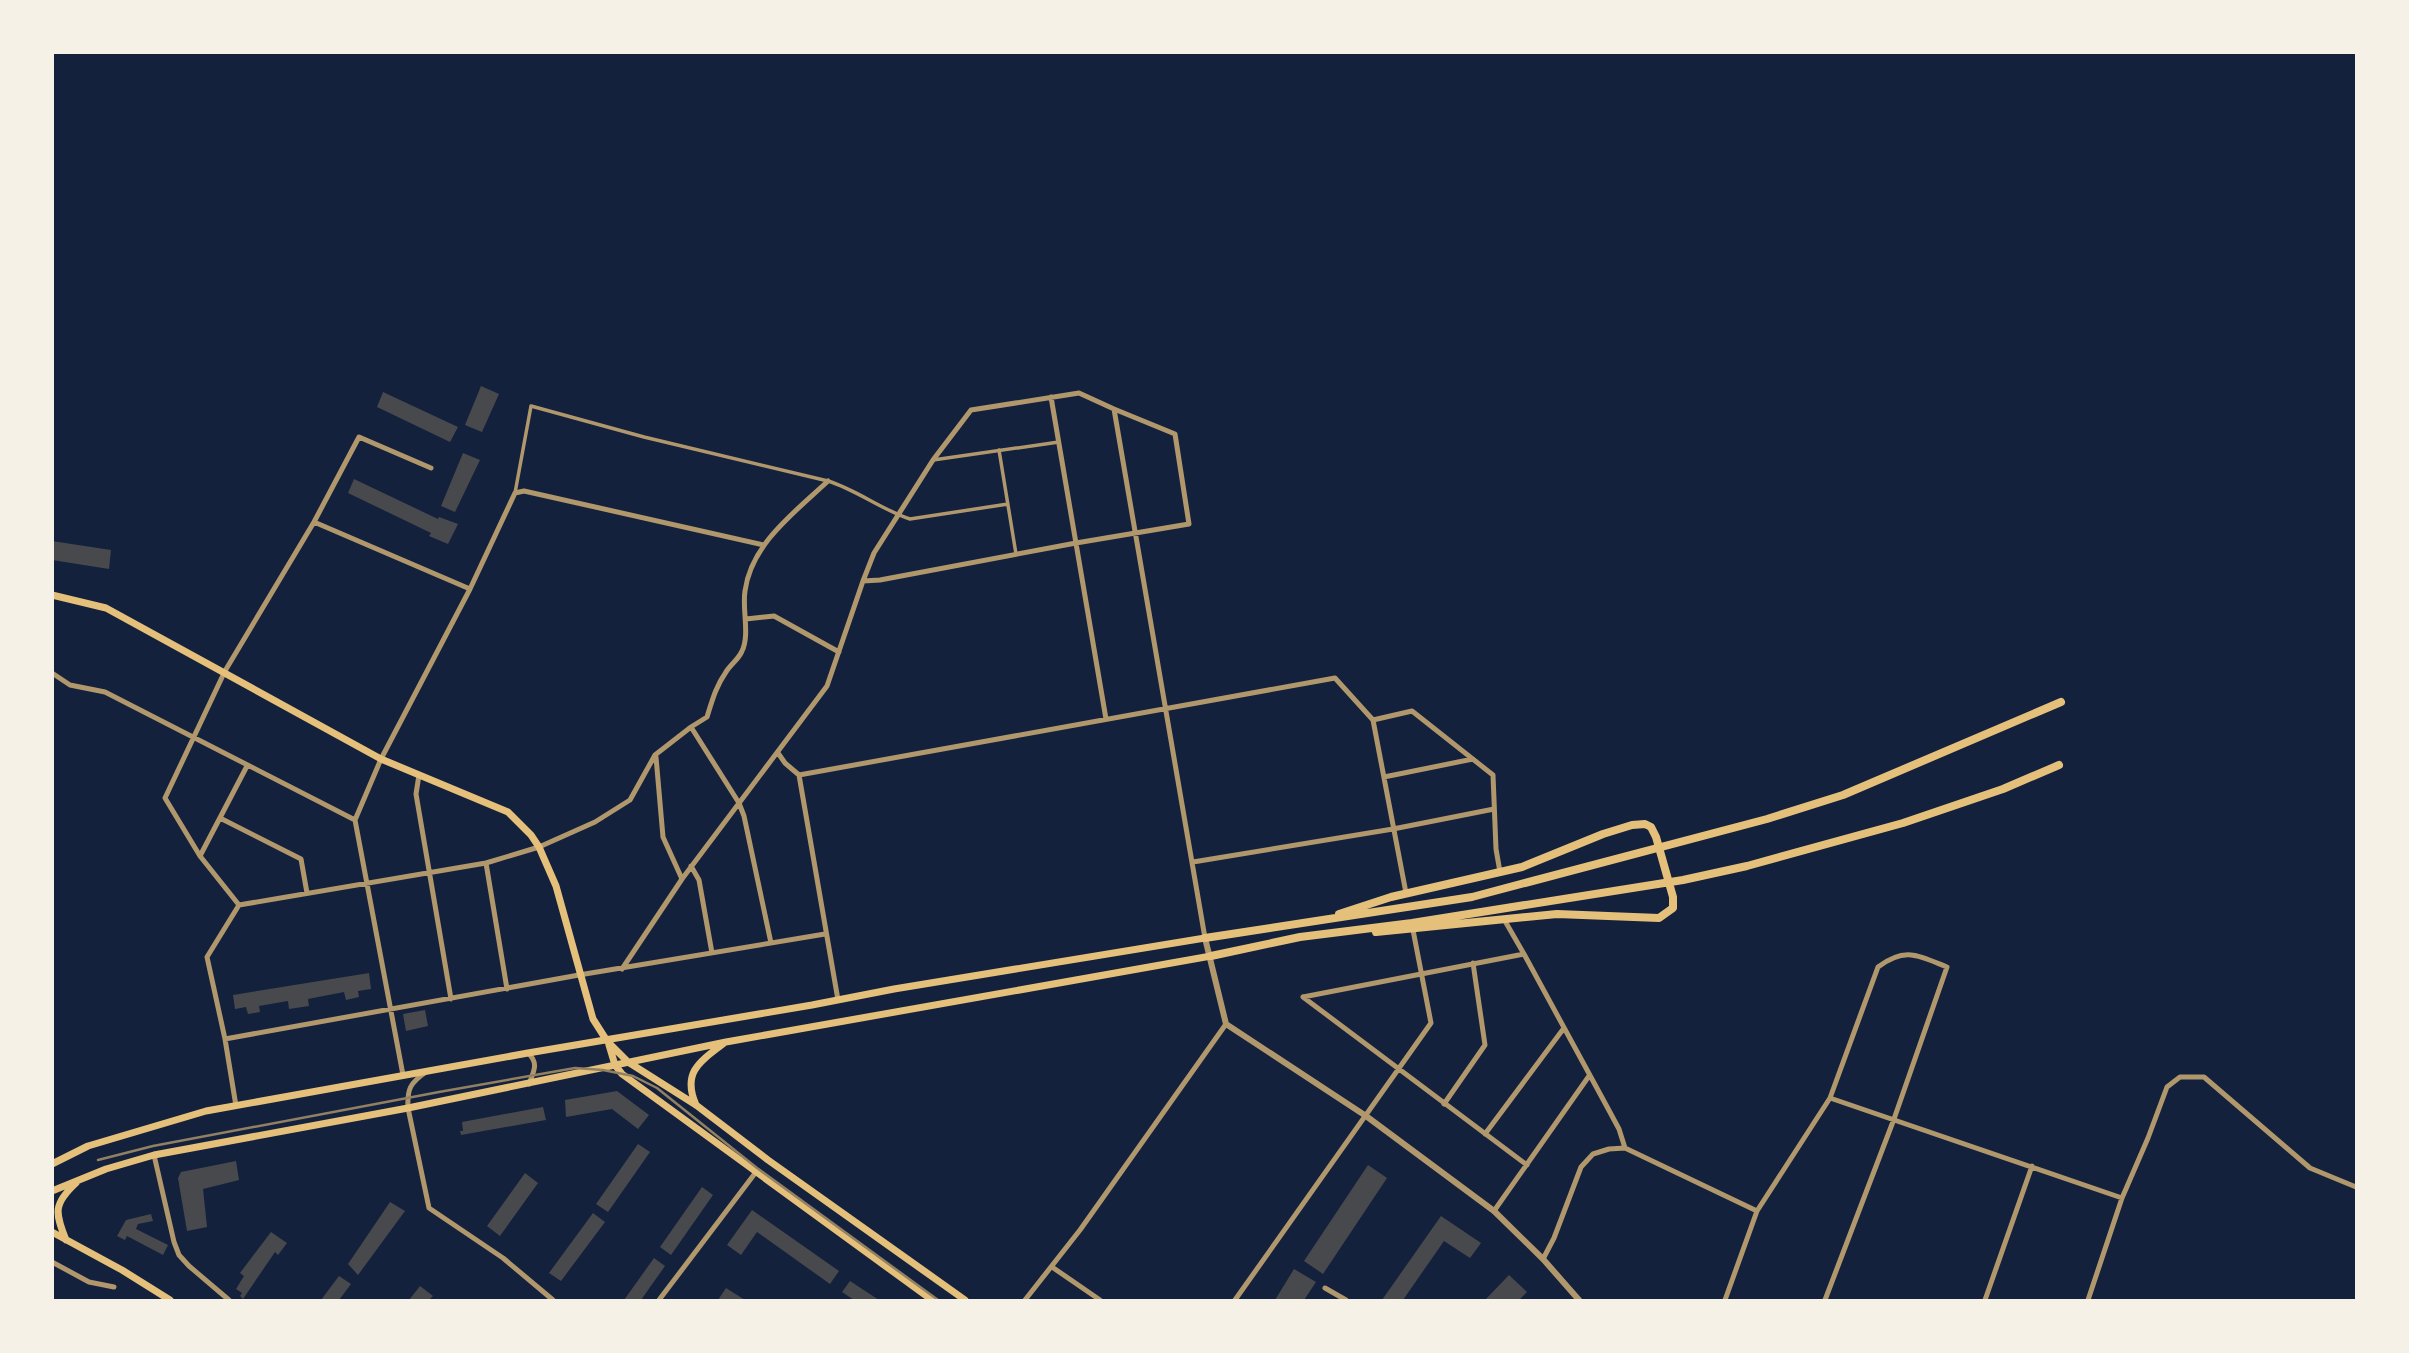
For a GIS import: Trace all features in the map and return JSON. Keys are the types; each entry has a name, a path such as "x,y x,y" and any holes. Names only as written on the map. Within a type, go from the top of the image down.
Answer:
{"highway":[{"path":"1205,938 1472,897 1767,819 1843,795 2061,702"},
{"path":"1211,957 1300,937 1412,923 1683,880 1778,859 1903,823 2003,789 2059,765"},
{"path":"1300,937 1413,930 1556,915 1659,918 1673,908 1656,837 1651,827 1645,824 1632,825 1522,867 1406,893 1315,922"}],"main road":[{"path":"52,595 106,608 382,758 508,812 539,847 556,886 593,1019 607,1041 628,1062 696,1105 768,1160 965,1300"},
{"path":"52,1164 88,1146 169,1121 236,1106 528,1053 1205,938"},
{"path":"52,1191 83,1177 154,1155 408,1108 726,1042 1211,957"},
{"path":"607,1041 615,1065 622,1074 932,1300"},
{"path":"696,1105 690,1090 692,1075 698,1063 726,1042"},
{"path":"66,1240 57,1218 58,1206 68,1190 83,1177"},
{"path":"52,1234 122,1270 170,1300"}],"street":[{"path":"622,969 682,878 827,687 863,581 874,553 933,460 971,410 1079,393 1175,434 1189,524 863,581"},
{"path":"1051,397 1106,719"},
{"path":"403,1075 355,820 382,758 471,589 515,493 531,405 656,440 828,481 910,519 1008,504"},
{"path":"1114,409 1205,938 1226,1024 1366,1116 1494,1211 1543,1259 1579,1300"},
{"path":"239,905 200,856 165,798 225,671 314,522 359,438 431,468"},
{"path":"933,460 1059,442"},
{"path":"999,450 1016,554"},
{"path":"236,1106 207,957 239,905 486,863 539,847 595,822 630,800 656,755 707,717 714,694 725,673 743,650 746,619 744,594 749,568 764,545 828,481"},
{"path":"515,493 524,491 764,545"},
{"path":"314,522 471,589"},
{"path":"746,619 774,616 839,652"},
{"path":"52,673 70,685 105,692 355,820"},
{"path":"799,775 1335,678 1373,720 1406,893"},
{"path":"1373,720 1412,711 1493,775 1496,849 1500,872"},
{"path":"691,727 739,803 771,943"},
{"path":"778,752 785,763 799,775 838,1000"},
{"path":"656,755 663,837 682,878"},
{"path":"1384,777 1472,759"},
{"path":"200,856 247,766"},
{"path":"419,775 416,794 451,999"},
{"path":"1193,862 1394,829 1494,809"},
{"path":"220,818 301,859 307,893"},
{"path":"486,863 507,989"},
{"path":"691,866 699,880 712,953"},
{"path":"1505,921 1619,1129 1625,1148"},
{"path":"1235,1300 1431,1024 1413,930"},
{"path":"225,1039 825,934"},
{"path":"1725,1300 1757,1211 1830,1098 1878,967 1889,958 1903,953 1947,967 1894,1119 1825,1300"},
{"path":"1524,954 1303,997 1527,1165"},
{"path":"1444,1104 1485,1045 1473,963"},
{"path":"1025,1300 1080,1230 1226,1024"},
{"path":"1485,1134 1564,1028"},
{"path":"528,1053 535,1059 536,1067 529,1084"},
{"path":"428,1071 412,1081 408,1092 408,1108 429,1208 503,1258 553,1300"},
{"path":"1494,1211 1589,1076"},
{"path":"2088,1300 2122,1198 2167,1087 2180,1077 2204,1077 2310,1168 2357,1187"},
{"path":"1830,1098 2122,1198"},
{"path":"1543,1259 1554,1238 1581,1167 1593,1154 1609,1149 1625,1148 1757,1211"},
{"path":"154,1155 179,1255 229,1300"},
{"path":"1985,1300 2032,1166"},
{"path":"659,1300 756,1172"},
{"path":"52,1262 89,1282 114,1287"},
{"path":"1054,1264 1100,1300"},
{"path":"1325,1288 1346,1300"}],"building":[{"path":"481,386 499,394 482,432 465,425"},
{"path":"383,392 458,427 450,442 377,407"},
{"path":"463,453 480,460 455,512 441,506"},
{"path":"354,479 438,519 439,517 458,524 448,544 348,493"},
{"path":"52,541 111,550 109,569 52,560"},
{"path":"369,973 371,989 358,991 359,997 346,1000 344,992 308,999 309,1006 289,1009 288,1001 259,1006 260,1012 248,1014 246,1007 235,1009 233,995"},
{"path":"425,1010 428,1026 406,1031 403,1014"},
{"path":"617,1091 649,1115 638,1129 612,1109 566,1117 565,1100"},
{"path":"543,1107 546,1120 461,1135 462,1122"},
{"path":"638,1144 650,1152 608,1212 596,1204"},
{"path":"236,1161 239,1180 203,1189 207,1227 187,1231 178,1178 181,1172"},
{"path":"1368,1165 1387,1178 1323,1274 1304,1261"},
{"path":"525,1173 538,1183 500,1236 487,1226"},
{"path":"702,1187 713,1195 671,1255 660,1247"},
{"path":"390,1202 405,1211 358,1275 348,1264"},
{"path":"752,1210 839,1271 830,1284 757,1232 741,1255 727,1245"},
{"path":"593,1213 605,1222 561,1281 549,1273"},
{"path":"151,1214 153,1221 138,1224 136,1229 168,1245 163,1255 127,1236 125,1240 117,1236 126,1220"},
{"path":"1441,1216 1481,1243 1470,1258 1444,1241 1403,1300 1382,1300"},
{"path":"271,1232 287,1243 278,1255 275,1252 243,1299 240,1296 242,1293 236,1289 244,1276 240,1273"},
{"path":"654,1258 665,1266 641,1300 624,1300"},
{"path":"1294,1269 1316,1282 1304,1300 1275,1300"},
{"path":"1509,1275 1527,1292 1519,1300 1485,1300"},
{"path":"339,1276 351,1284 339,1300 321,1300"},
{"path":"850,1281 879,1300 854,1300 842,1292"},
{"path":"420,1286 433,1296 429,1300 409,1300"},
{"path":"726,1288 745,1300 718,1300"}],"railway":[{"path":"98,1160 153,1146 439,1092 575,1068 603,1070 633,1076 657,1088 757,1168 938,1300"}]}
